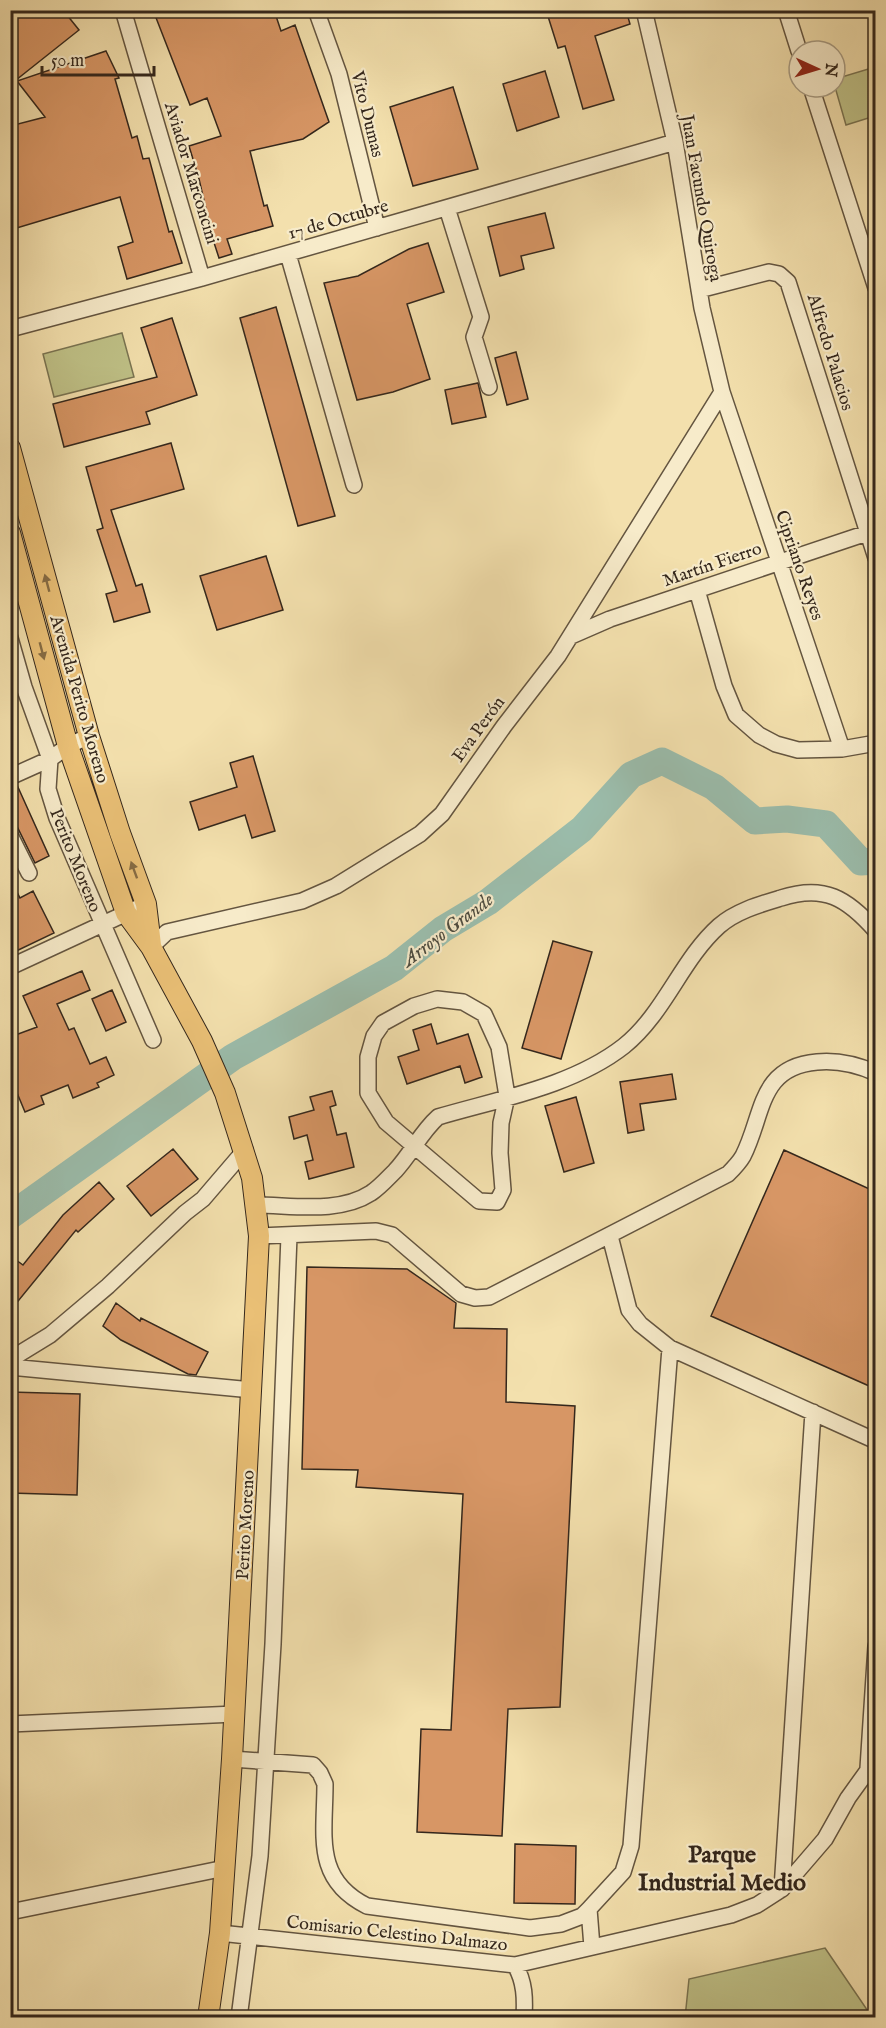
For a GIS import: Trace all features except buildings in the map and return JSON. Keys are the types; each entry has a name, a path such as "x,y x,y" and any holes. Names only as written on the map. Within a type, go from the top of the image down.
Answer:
{"main road":[{"name":"Avenida Perito Moreno","path":"10,448 89,736 120,833 146,904 151,947"},
{"name":"Avenida Perito Moreno","path":"10,533 68,746 126,913 151,947 202,1041"},
{"name":"Perito Moreno","path":"202,1041 225,1093 244,1150 252,1178 259,1236 225,1868 220,1933 208,2018"}],"street":[{"name":"Aviador Marconcini","path":"123,10 202,278"},
{"name":"Vito Dumas","path":"316,10 339,74 376,228"},
{"name":"Juan Facundo Quiroga","path":"644,10 675,142 699,290 722,392"},
{"path":"786,10 795,39"},
{"path":"815,99 876,288"},
{"name":"17 de Octubre","path":"10,329 288,254 675,142"},
{"path":"447,208 481,317 474,337 489,387"},
{"path":"288,254 354,485"},
{"name":"Alfredo Palacios","path":"699,290 769,272 778,274 788,282 876,558"},
{"name":"Cipriano Reyes","path":"722,392 842,749"},
{"name":"Eva Perón","path":"151,947 167,932 302,901 336,886 420,834 442,814 504,726 558,656 722,392"},
{"name":"Martín Fierro","path":"571,636 610,619 867,533"},
{"path":"697,590 724,686 736,714 759,735 776,744 798,750 842,749 876,744"},
{"name":"Perito Moreno","path":"10,638 24,687 50,759 48,789 57,818 153,1040"},
{"path":"10,777 50,759 68,746 89,736"},
{"path":"10,836 28,873"},
{"path":"256,1205 332,1206 371,1193 395,1170 438,1117 561,1080 582,1071 623,1046 650,1022 703,944 721,924 753,907 797,893 820,892 860,913 876,931"},
{"path":"10,968 146,904"},
{"path":"437,999 463,1002 484,1014 499,1047 507,1096 501,1123 500,1153 503,1190 497,1202 479,1201 386,1122 369,1093 368,1057 374,1036 383,1023 414,1006 437,999"},
{"path":"259,1236 376,1231 387,1233 461,1294 475,1298 489,1297 728,1174 742,1157 763,1102 774,1081 791,1067 823,1061 871,1068"},
{"path":"10,1356 19,1354 50,1335 108,1286 185,1213 203,1199 244,1150"},
{"path":"239,2018 260,1856 280,1489 289,1236"},
{"path":"610,1236 629,1310 640,1324 670,1348 876,1441"},
{"path":"232,1759 313,1765 325,1784 325,1856 331,1875 354,1900 367,1906 530,1928 561,1924 582,1916 623,1872 631,1846 670,1348"},
{"path":"10,1367 252,1390"},
{"path":"782,1889 813,1412"},
{"path":"515,1965 731,1915 757,1905 782,1889 825,1839 848,1798 872,1765 876,1646"},
{"path":"10,1724 235,1714"},
{"path":"10,1912 225,1868"},
{"path":"589,1909 591,1947"},
{"name":"Comisario Celestino Dalmazo","path":"220,1933 515,1965 522,1977 525,2000 524,2018"}],"green space":[{"path":"875,67 875,116 846,125 838,99 847,99 847,75"},
{"path":"122,333 134,377 54,397 43,354"},
{"path":"825,1948 872,2017 685,2018 689,1979"}],"waterway":[{"name":"Arroyo Grande","path":"10,1216 233,1057 394,968 443,929 488,902 582,829 631,775 662,761 714,787 755,821 787,819 826,824 861,862 876,861"}],"district":[{"name":"Parque Industrial Medio","path":"722,1868"}]}
